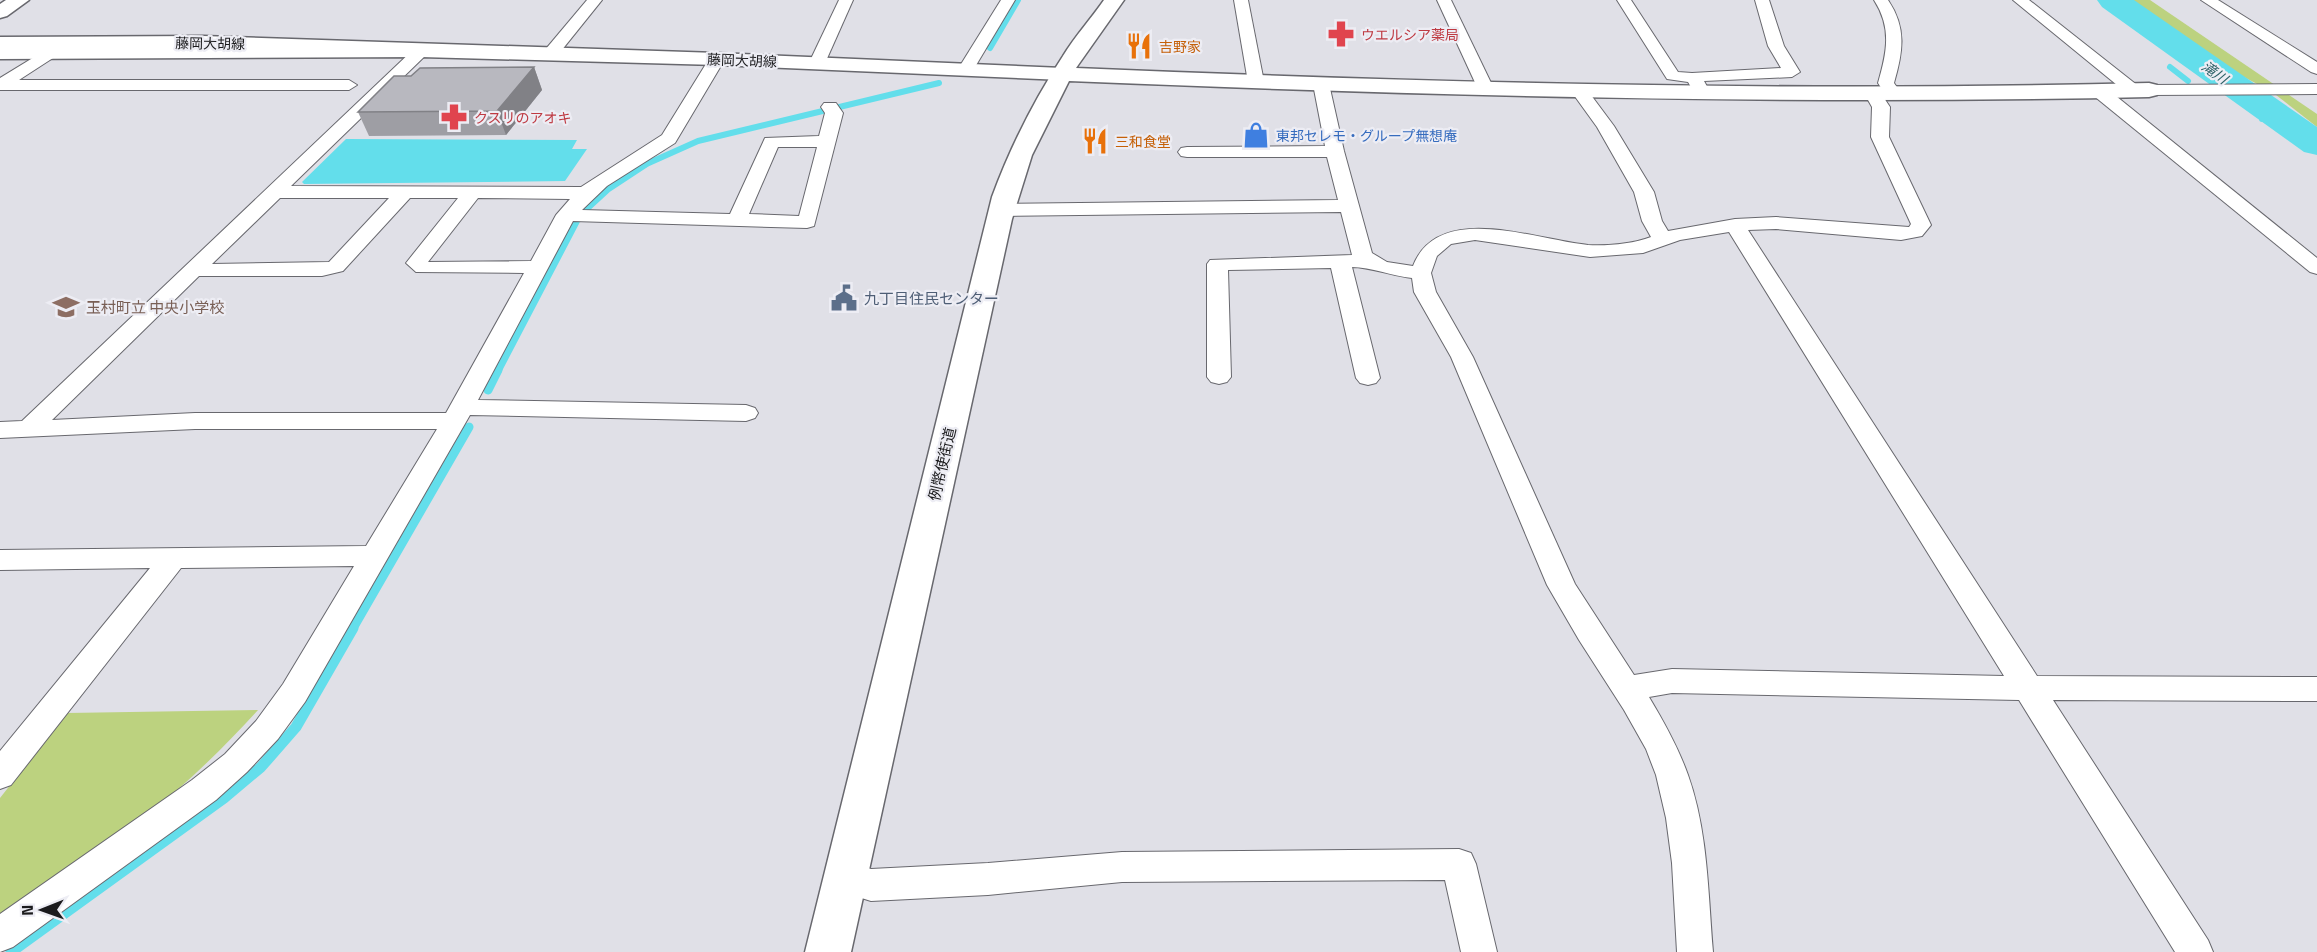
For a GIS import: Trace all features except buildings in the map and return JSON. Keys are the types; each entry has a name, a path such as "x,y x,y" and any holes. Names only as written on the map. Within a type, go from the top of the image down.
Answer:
{"main road":[{"path":"0,12 19,0"},
{"name":"例幣使街道","path":"828,952 1001,210 1012,173 1063,74 1114,0"},
{"name":"藤岡大胡線","path":"0,53 59,47 249,43 421,51"},
{"name":"藤岡大胡線","path":"0,45 277,51 550,53 1256,82 1580,91 1698,85 1882,93 2141,90"}],"street":[{"path":"550,53 595,0"},
{"path":"817,63 846,0"},
{"path":"966,69 1008,0"},
{"path":"1240,0 1256,71 1256,82"},
{"path":"1444,0 1486,89"},
{"path":"1624,0 1673,76 1698,85 1792,72 1776,46 1762,0"},
{"path":"1695,952 1685,831 1672,775 1656,739 1628,688 1577,616 1561,585 1462,357 1425,292 1421,273 1428,254 1444,240 1454,236 1484,235 1590,251 1643,247 1676,235 1735,225 1776,224 1869,233 1915,232 1921,225 1880,137 1882,93 1894,59 1896,34 1891,12 1881,0"},
{"path":"2020,0 2141,90 2317,89"},
{"path":"2208,0 2317,69"},
{"path":"0,85 59,47"},
{"path":"28,429 421,51"},
{"path":"0,935 182,807 236,763 267,730 294,693 376,556 458,414 566,215 586,193 669,139 717,59"},
{"path":"1320,84 1335,151 1366,261"},
{"path":"0,85 349,85"},
{"path":"1580,91 1605,126 1644,192 1652,221 1663,240"},
{"path":"2100,92 2317,268"},
{"path":"566,215 807,222 828,141 832,110"},
{"path":"737,220 771,142 828,141"},
{"path":"1186,152 1335,151"},
{"path":"272,192 586,193"},
{"path":"192,270 330,269 340,264 404,193"},
{"path":"472,193 416,263 423,268 538,267"},
{"path":"1001,210 1350,206"},
{"path":"1735,225 2195,952"},
{"path":"1340,261 1368,378"},
{"path":"1219,377 1217,264 1366,261 1375,265 1421,273"},
{"path":"0,430 195,421 458,414 746,413"},
{"path":"0,560 376,556"},
{"path":"0,775 173,559"},
{"path":"1628,688 1672,681 2317,689"},
{"path":"846,878 871,885 988,879 1122,867 1459,864 1479,952"}],"green space":[{"path":"2132,0 2150,0 2275,85 2259,85 2242,76"},
{"path":"2276,95 2289,95 2317,114 2317,127"},
{"path":"258,710 197,772 155,808 0,917 0,798 67,713"}],"water":[{"path":"346,139 577,140 572,149 587,149 565,181 304,184 302,182"}],"waterway":[{"path":"990,48 1018,0"},
{"name":"滝川","path":"2113,0 2317,144"},
{"path":"2170,67 2188,81"},
{"path":"642,166 698,141 939,83"},
{"path":"2262,119 2282,119"},
{"path":"582,212 607,189 645,164"},
{"path":"497,372 576,221"},
{"path":"488,390 497,372"},
{"path":"352,630 469,427"},
{"path":"11,952 224,798 261,767 296,727 353,628"}],"place":[{"name":"ウエルシア薬局","path":"1341,34"},
{"name":"吉野家","path":"1139,46"},
{"name":"クスリのアオキ","path":"454,117"},
{"name":"東邦セレモ・グループ無想庵","path":"1256,135"},
{"name":"三和食堂","path":"1095,141"},
{"name":"九丁目住民センター","path":"844,298"},
{"name":"玉村町立 中央小学校","path":"66,307"}]}
